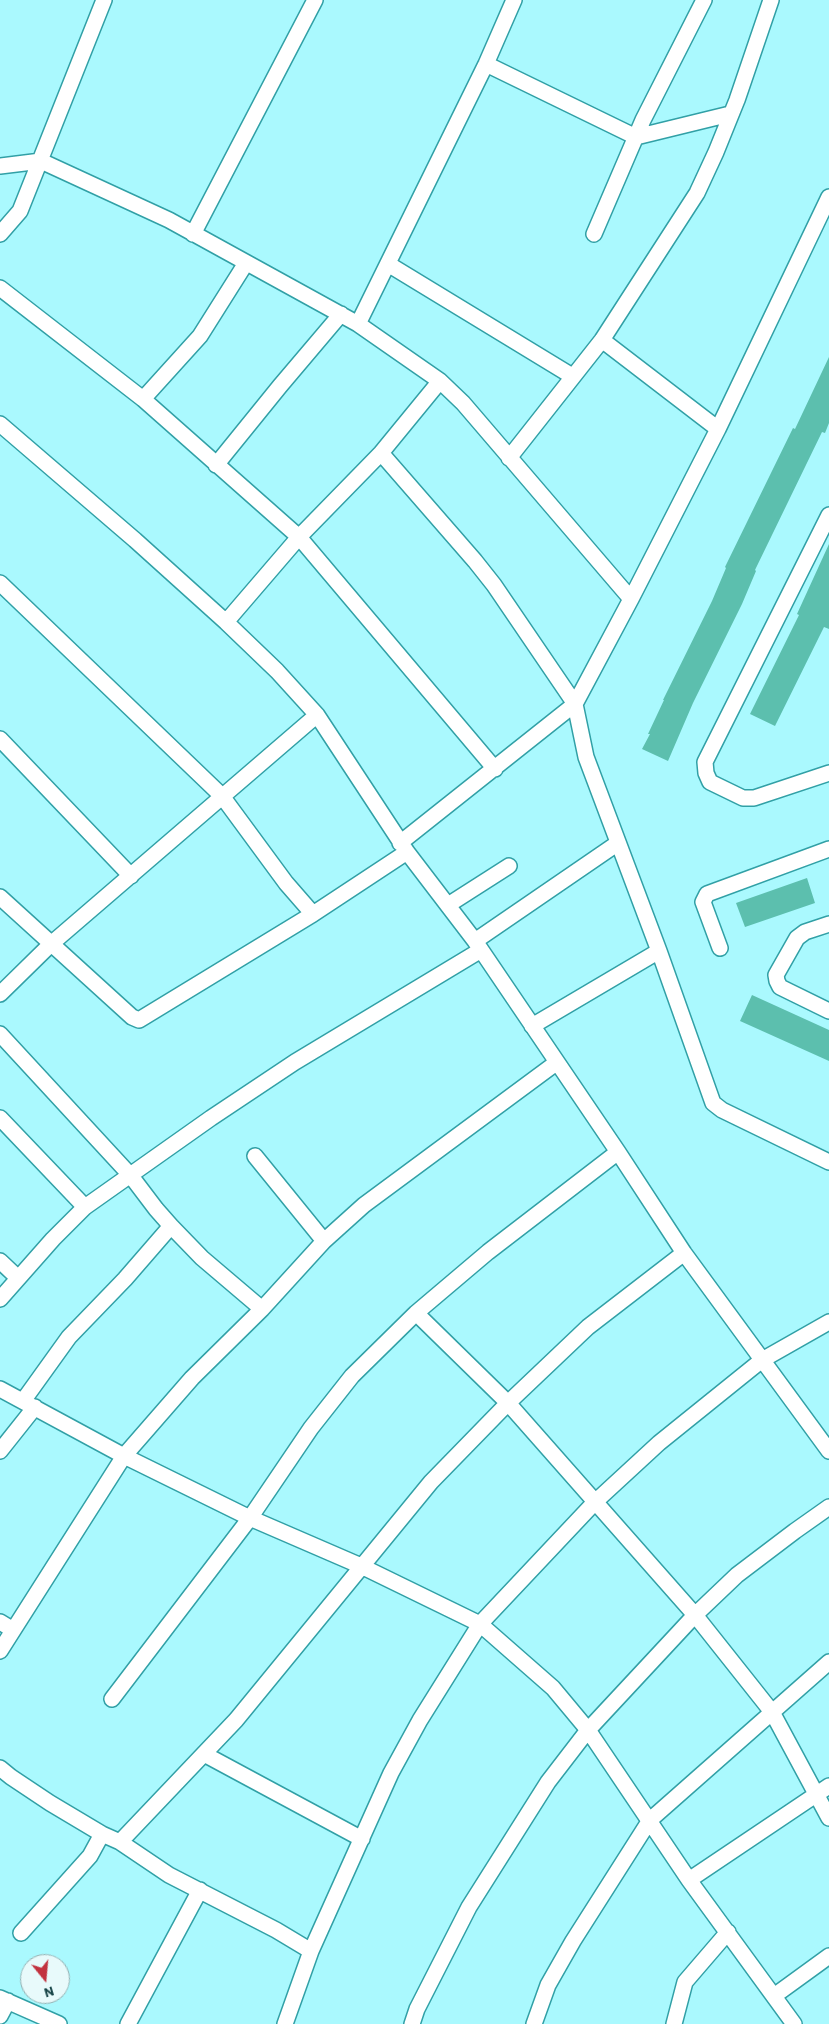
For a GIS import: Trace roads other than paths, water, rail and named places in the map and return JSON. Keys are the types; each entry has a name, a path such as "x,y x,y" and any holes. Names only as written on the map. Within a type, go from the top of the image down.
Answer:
{"street":[{"path":"0,234 20,211 104,0"},
{"path":"194,234 314,0"},
{"path":"358,324 486,64 514,0"},
{"path":"594,234 636,137 704,0"},
{"path":"509,458 602,340 697,193 716,152 772,0"},
{"path":"486,64 636,137 730,114"},
{"path":"0,166 41,161 169,220 358,324 440,381 479,421 631,599"},
{"path":"0,897 132,1018 139,1020 313,914 403,848 495,769 575,704 718,429 829,197"},
{"path":"142,399 200,336 246,263"},
{"path":"388,264 572,376"},
{"path":"0,288 142,399 298,537 495,769"},
{"path":"216,465 341,314"},
{"path":"602,340 718,429"},
{"path":"226,622 298,537 381,453 440,381"},
{"path":"0,424 135,540 226,622 277,671 317,716 403,848 478,946 684,1253 829,1451"},
{"path":"381,453 475,560 575,704 586,757 659,951 712,1103 722,1110 829,1162"},
{"path":"829,515 705,762 706,773 710,782 743,798 754,798 829,773"},
{"path":"0,583 222,796 286,883 313,914"},
{"path":"0,994 51,944 317,716"},
{"path":"0,739 131,876"},
{"path":"0,1299 53,1239 85,1207 295,1062 478,946 618,843"},
{"path":"720,948 703,902 707,894 829,849"},
{"path":"448,905 509,866"},
{"path":"829,924 805,932 796,938 776,975 780,987 829,1011"},
{"path":"532,1026 659,951"},
{"path":"0,1034 131,1176 171,1226 202,1258 262,1309"},
{"path":"0,1651 124,1456 192,1378 262,1309 324,1241 364,1205 556,1063"},
{"path":"0,1118 85,1207"},
{"path":"112,1699 250,1518 311,1428 352,1376 416,1313 488,1252 618,1152"},
{"path":"255,1156 324,1241"},
{"path":"0,1451 69,1337 125,1279 171,1226"},
{"path":"120,1842 174,1783 236,1720 431,1482 508,1403 588,1327 684,1253"},
{"path":"0,1261 18,1278"},
{"path":"416,1313 508,1403 694,1614 772,1712 829,1818"},
{"path":"285,2024 311,1951 391,1773 420,1720 480,1624 595,1502 659,1443 762,1360 829,1322"},
{"path":"0,1389 124,1456 250,1518 361,1566 480,1624 552,1688 588,1730 689,1880 794,2024"},
{"path":"412,2024 417,2009 469,1907 548,1782 588,1730 694,1614 738,1575 794,1531 829,1507"},
{"path":"0,1622 13,1630"},
{"path":"534,2024 548,1985 650,1820 829,1662"},
{"path":"204,1754 362,1839"},
{"path":"0,1768 50,1803 102,1834 120,1842 169,1875 276,1930 311,1951"},
{"path":"689,1880 829,1786"},
{"path":"21,1933 90,1856 102,1834"},
{"path":"128,2024 200,1890"},
{"path":"674,2024 685,1982 728,1932"},
{"path":"774,1996 829,1956"},
{"path":"0,2016 4,2000 59,2024"}]}
